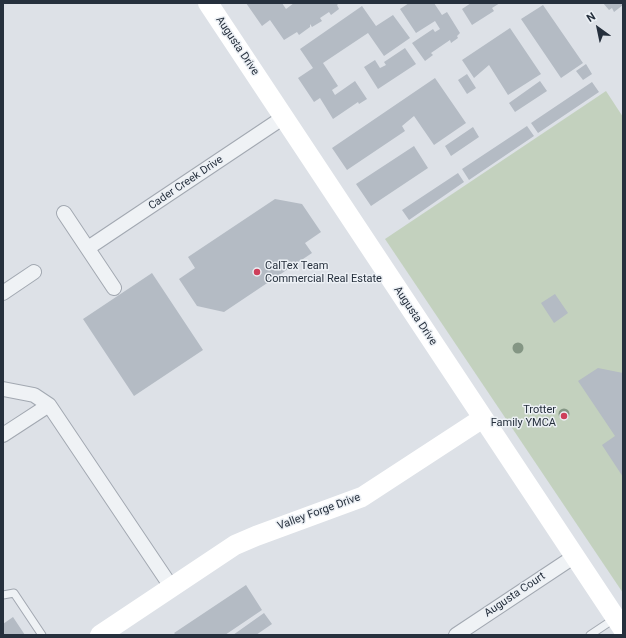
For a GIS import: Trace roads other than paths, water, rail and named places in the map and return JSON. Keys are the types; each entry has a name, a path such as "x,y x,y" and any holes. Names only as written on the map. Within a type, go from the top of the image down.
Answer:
{"street":[{"name":"Augusta Drive","path":"208,3 619,623"},
{"name":"Cader Creek Drive","path":"88,248 284,117"},
{"path":"64,213 114,288"},
{"path":"3,293 34,272"},
{"path":"3,389 34,395 49,404 172,588"},
{"path":"3,435 49,404"},
{"name":"Valley Forge Drive","path":"100,635 235,545 362,497 483,418"},
{"name":"Augusta Court","path":"456,635 575,556"}],"lane":[{"path":"3,595 14,593 42,635"},
{"path":"590,635 619,623"}],"place":[{"name":"CalTex Team Commercial Real Estate","path":"257,272"},
{"name":"Trotter Family YMCA","path":"564,416"}]}
